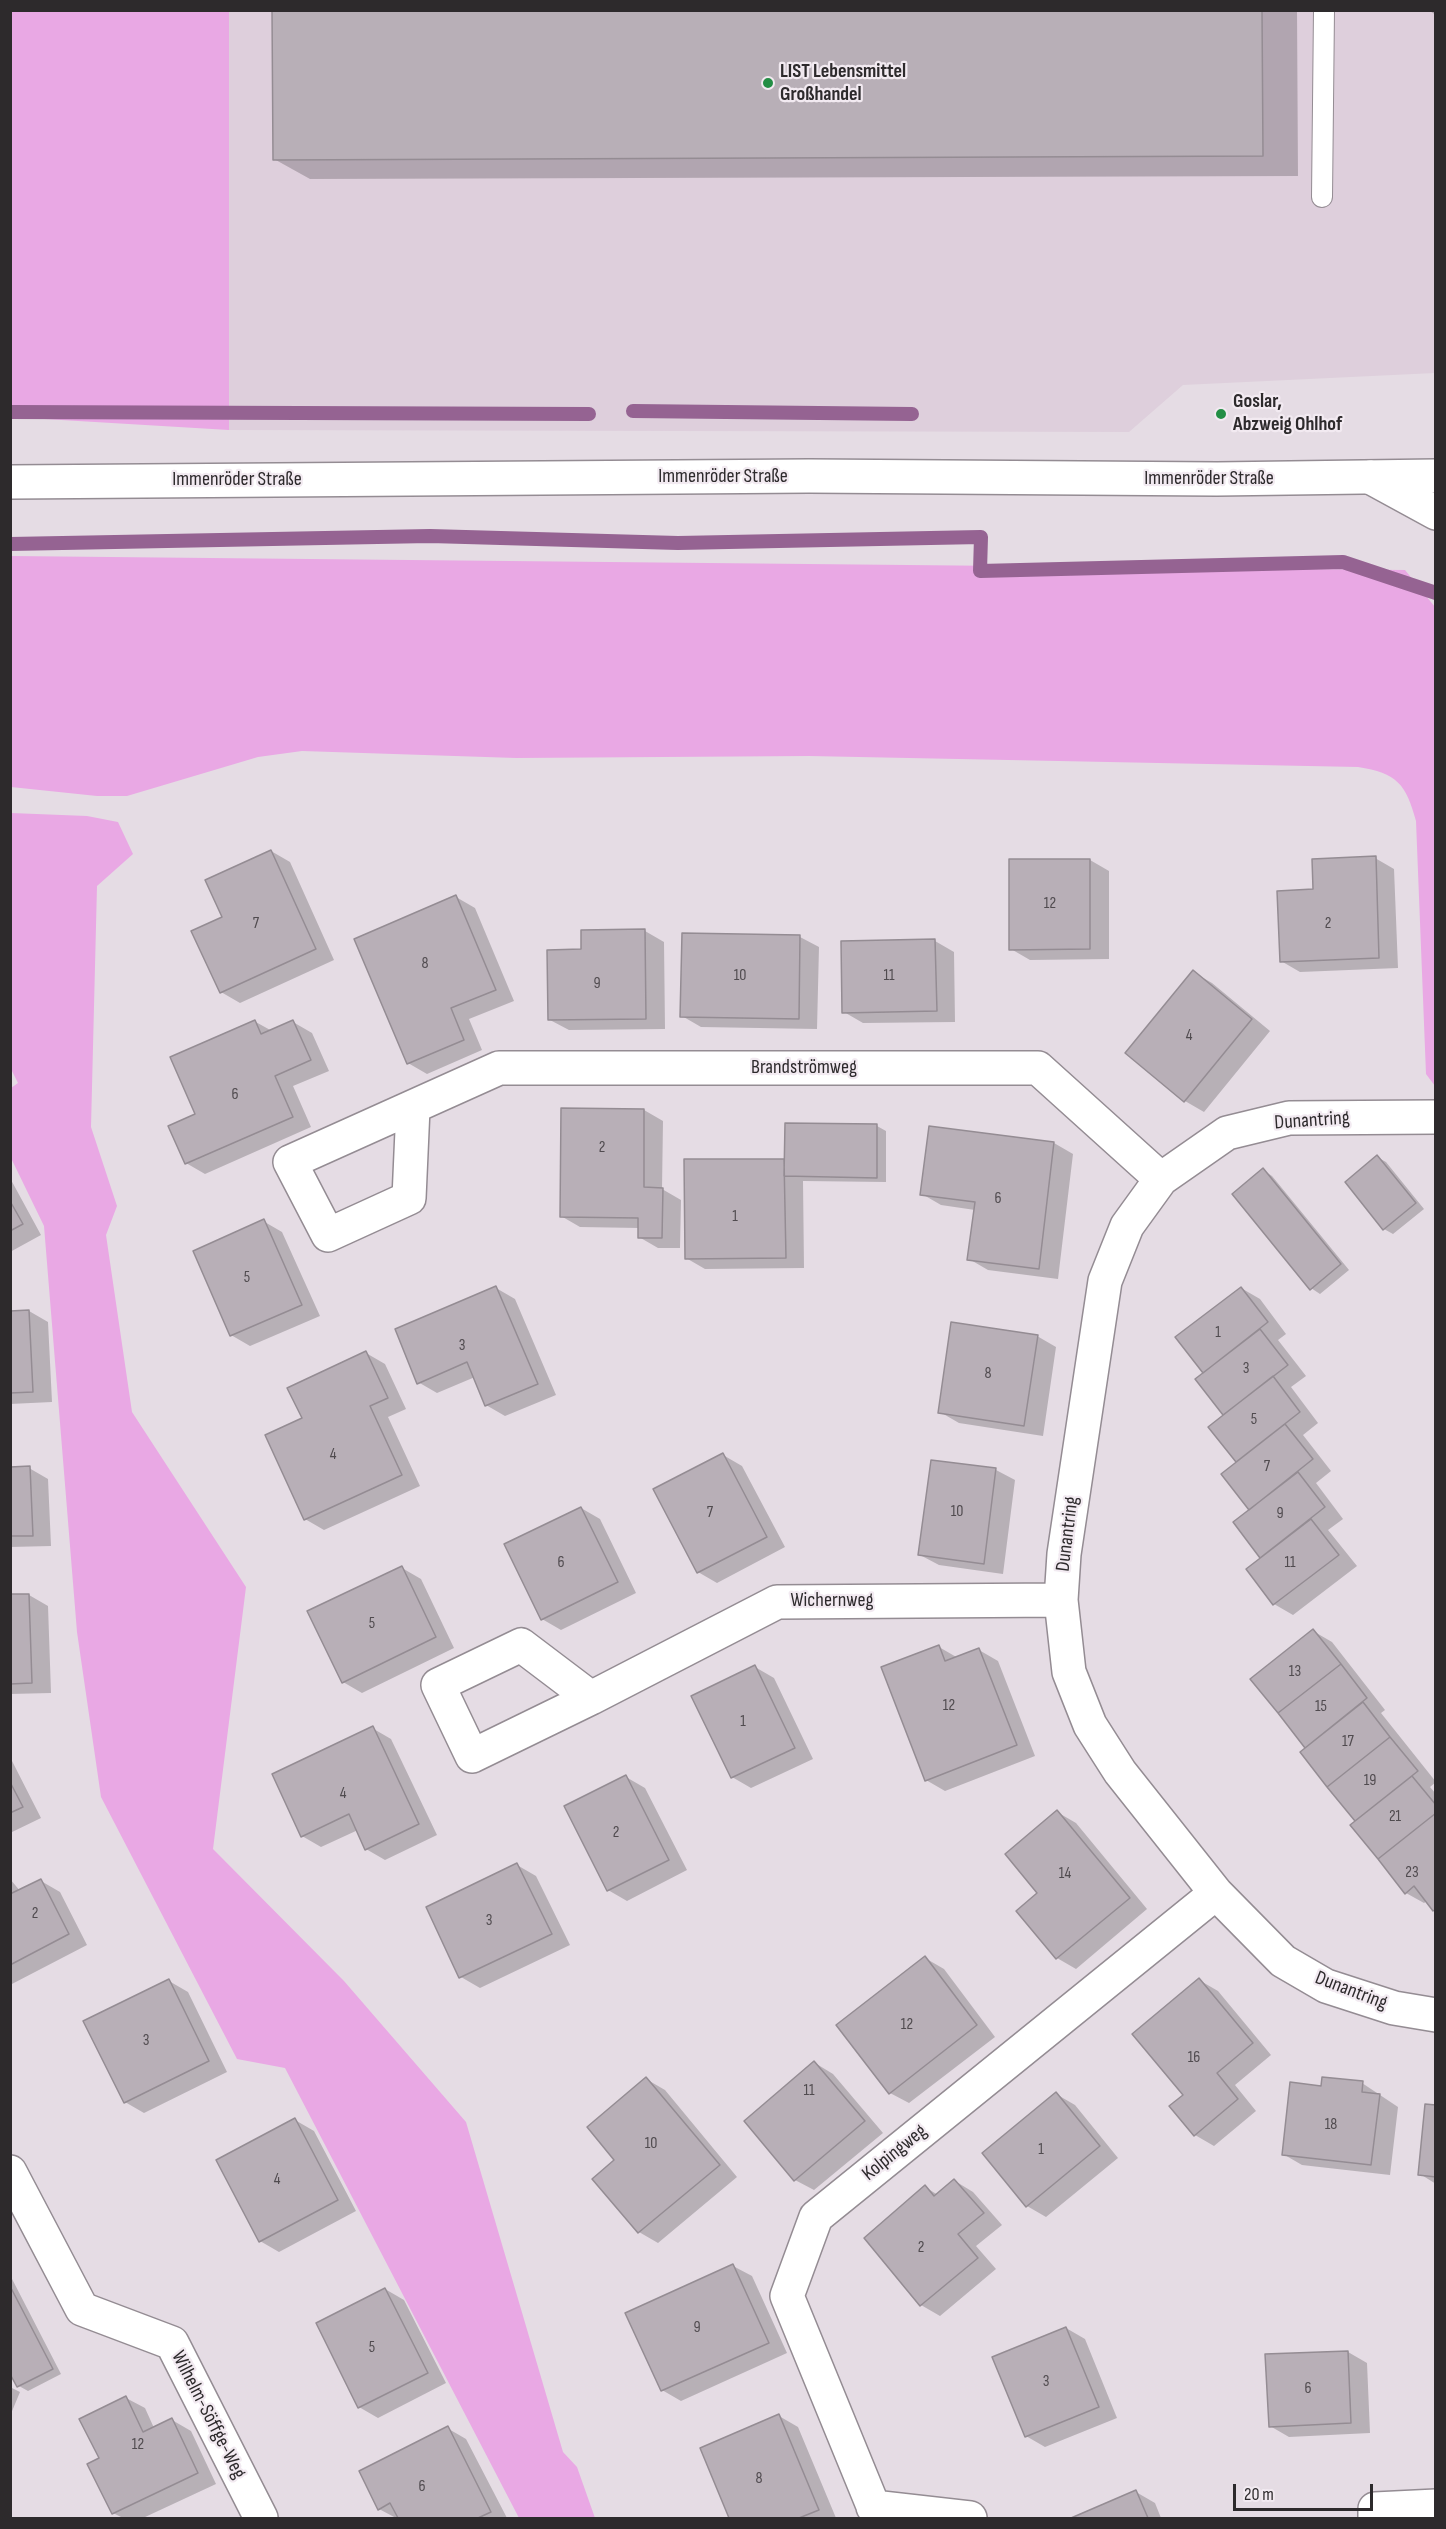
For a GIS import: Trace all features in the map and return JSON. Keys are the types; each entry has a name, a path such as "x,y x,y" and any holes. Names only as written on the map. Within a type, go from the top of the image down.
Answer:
{"street":[{"name":"Immenröder Straße","path":"10,482 798,476 1205,479 1436,476"},
{"path":"1370,477 1436,513"},
{"name":"Brandströmweg","path":"413,1108 499,1068 1038,1068 1161,1179"},
{"name":"Dunantring","path":"1436,1116 1289,1118 1227,1133 1161,1179 1127,1226 1105,1281 1064,1554 1061,1600 1069,1672 1090,1725 1120,1772 1216,1893 1283,1961 1317,1981 1394,2008 1436,2015"},
{"name":"Wichernweg","path":"591,1698 777,1602 1061,1600"},
{"name":"Kolpingweg","path":"970,2518 875,2512 787,2296 816,2217 1216,1893"},
{"name":"Wilhelm-Söffge-Weg","path":"10,2172 82,2309 172,2343 261,2518"},
{"path":"1375,2518 1375,2509 1436,2506"}],"lane":[{"path":"1322,197 1324,10"}],"shaded area":[{"path":"10,11 229,11 229,430 11,417"},
{"path":"229,11 1435,11 1435,373 1183,385 1129,432 229,430"},
{"path":"11,556 1405,570 1435,607 1435,1086 1426,1074 1416,821 1404,789 1398,782 1382,773 1358,767 809,756 516,758 302,751 258,757 127,796 97,796 11,787"},
{"path":"11,813 87,816 118,822 133,854 97,886 91,1127 117,1206 106,1235 132,1412 246,1587 213,1849 344,1981 466,2122 563,2452 577,2467 595,2518 519,2518 285,2068 237,2059 101,1797 77,1632 44,1226 11,1158 11,1088 18,1083 10,1067"}],"building":[{"name":"LIST Lebensmittel Großhandel","path":"272,10 1262,10 1263,156 273,160"},
{"path":"271,850 316,949 220,993 191,931 222,917 205,880"},
{"path":"1376,856 1379,958 1280,962 1277,891 1313,889 1312,859"},
{"path":"1009,859 1090,859 1090,949 1009,950"},
{"path":"456,895 496,990 451,1008 464,1040 407,1064 354,939"},
{"path":"645,929 646,1019 548,1020 547,950 581,949 581,930"},
{"path":"682,933 800,935 799,1019 680,1017"},
{"path":"935,939 937,1011 842,1013 841,941"},
{"path":"1193,970 1252,1019 1184,1102 1125,1053"},
{"path":"255,1020 261,1034 293,1020 311,1060 275,1076 293,1117 185,1164 168,1126 195,1114 170,1057"},
{"path":"561,1108 644,1109 644,1187 663,1188 662,1238 638,1238 638,1218 560,1217"},
{"path":"785,1123 877,1124 877,1178 784,1176"},
{"path":"929,1126 1054,1142 1039,1269 967,1260 975,1202 920,1195"},
{"path":"1377,1155 1416,1203 1383,1230 1345,1182"},
{"path":"684,1159 784,1159 786,1258 685,1259"},
{"path":"1263,1168 1341,1264 1310,1290 1232,1194"},
{"path":"10,1201 23,1224 10,1231"},
{"path":"264,1219 302,1305 230,1336 193,1251"},
{"path":"496,1286 538,1384 485,1406 467,1362 417,1384 395,1329"},
{"path":"1241,1287 1268,1322 1203,1373 1175,1337"},
{"path":"29,1310 33,1392 10,1393 10,1311"},
{"path":"951,1322 1038,1335 1024,1426 938,1413"},
{"path":"1260,1329 1288,1365 1223,1415 1195,1379"},
{"path":"366,1351 388,1398 370,1406 402,1475 304,1520 265,1435 302,1418 287,1388"},
{"path":"1273,1376 1300,1412 1236,1462 1208,1427"},
{"path":"1285,1424 1313,1459 1249,1510 1221,1474"},
{"path":"723,1453 767,1537 697,1573 653,1489"},
{"path":"931,1460 996,1468 984,1564 918,1555"},
{"path":"30,1466 33,1536 10,1536 10,1467"},
{"path":"1298,1472 1325,1507 1260,1558 1233,1522"},
{"path":"581,1507 618,1582 541,1620 504,1544"},
{"path":"1311,1519 1339,1555 1273,1605 1246,1569"},
{"path":"402,1566 436,1637 342,1683 307,1611"},
{"path":"10,1594 29,1594 32,1683 10,1684"},
{"path":"1313,1629 1341,1664 1278,1713 1250,1679"},
{"path":"939,1645 945,1661 979,1648 1017,1745 925,1781 881,1667"},
{"path":"1341,1664 1367,1698 1305,1748 1278,1713"},
{"path":"755,1665 795,1748 731,1778 691,1696"},
{"path":"1363,1702 1390,1737 1327,1787 1300,1752"},
{"path":"373,1726 419,1824 365,1850 349,1814 301,1837 272,1774"},
{"path":"1390,1737 1418,1771 1355,1821 1327,1787"},
{"path":"626,1775 669,1860 607,1891 564,1806"},
{"path":"1412,1776 1436,1805 1436,1813 1378,1859 1350,1825"},
{"path":"10,1782 23,1807 10,1813"},
{"path":"1057,1810 1130,1898 1056,1959 1016,1911 1037,1893 1005,1854"},
{"path":"1436,1813 1436,1909 1433,1911 1414,1886 1405,1894 1378,1859"},
{"path":"517,1863 552,1934 459,1978 426,1907"},
{"path":"41,1879 69,1934 10,1965 10,1894"},
{"path":"925,1956 977,2025 889,2094 836,2025"},
{"path":"1199,1978 1253,2043 1217,2073 1238,2099 1194,2136 1169,2106 1183,2095 1132,2034"},
{"path":"169,1979 209,2061 124,2103 83,2021"},
{"path":"814,2061 865,2121 794,2181 744,2121"},
{"path":"646,2077 720,2165 638,2233 592,2179 614,2160 587,2127"},
{"path":"1322,2077 1363,2081 1362,2092 1380,2094 1371,2165 1282,2155 1290,2082 1321,2086"},
{"path":"1056,2092 1100,2146 1026,2207 982,2153"},
{"path":"1425,2104 1436,2105 1436,2177 1418,2175"},
{"path":"295,2118 338,2200 259,2242 216,2160"},
{"path":"954,2179 984,2213 958,2234 978,2258 920,2306 864,2238 925,2185 934,2196"},
{"path":"733,2264 769,2343 661,2391 625,2313"},
{"path":"10,2286 53,2369 17,2387 10,2374"},
{"path":"385,2288 428,2373 358,2408 316,2323"},
{"path":"1066,2327 1099,2407 1025,2437 992,2357"},
{"path":"1348,2351 1351,2423 1269,2427 1265,2354"},
{"path":"126,2396 143,2432 172,2418 198,2473 112,2514 87,2464 99,2458 79,2419"},
{"path":"779,2414 819,2510 799,2518 729,2518 700,2448"},
{"path":"448,2426 491,2512 478,2518 398,2518 390,2503 378,2510 359,2471"},
{"path":"1136,2490 1148,2518 1071,2518"}],"waterway":[{"path":"633,411 912,414"},
{"path":"10,412 589,414"},
{"path":"10,544 430,536 678,543 981,537 980,571 1343,562 1436,593"}],"place":[{"name":"LIST Lebensmittel Großhandel","path":"768,83"},
{"name":"Goslar, Abzweig Ohlhof","path":"1221,414"}]}
